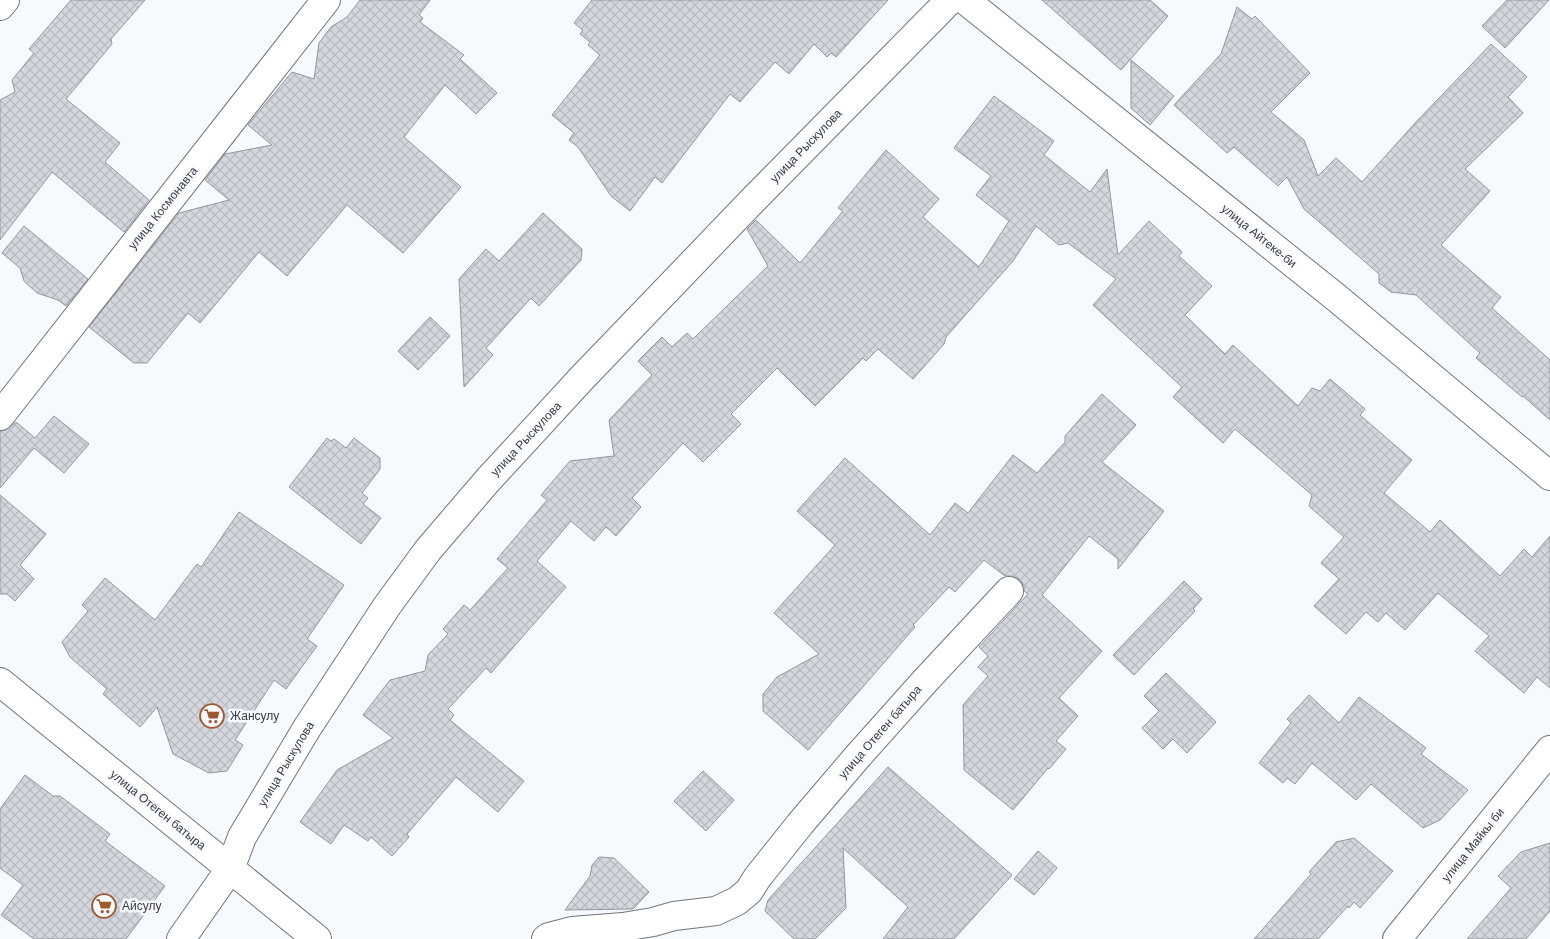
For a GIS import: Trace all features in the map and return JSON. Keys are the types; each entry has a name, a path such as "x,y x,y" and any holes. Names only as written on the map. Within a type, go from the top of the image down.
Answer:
{"street":[{"path":"0,6 5,0"},
{"name":"улица Космонавта","path":"0,416 326,0"},
{"name":"улица Рыскулова","path":"182,939 230,869 242,837 307,728 387,606 428,550 488,480 589,371 761,192 950,0"},
{"name":"улица Айтеке-би","path":"965,0 1338,299 1550,476"},
{"name":"улица Отеген батыра","path":"546,939 572,931 623,927 674,916 716,911 737,901 749,891 757,878 858,756 1009,591"},
{"name":"улица Отеген батыра","path":"0,682 316,939"},
{"name":"улица Майкы би","path":"1397,939 1550,750"}],"building":[{"path":"71,0 145,0 111,39 112,44 66,99 120,143 105,162 149,200 124,232 52,172 0,240 0,100 15,92 12,80 34,53 29,49"},
{"path":"360,0 430,0 419,15 423,18 420,22 464,55 460,59 497,93 476,114 445,85 404,137 461,187 403,253 347,205 287,276 259,252 200,323 188,313 147,363 134,363 89,327 179,213 229,200 205,180 225,154 272,145 248,125 292,72 314,79 319,43 331,27 347,17"},
{"path":"592,0 888,0 836,57 831,53 827,57 814,44 789,74 775,62 740,102 730,94 662,183 655,177 630,211 611,196 578,147 569,140 574,133 552,115 600,55 588,45 590,42 580,34 583,30 574,23"},
{"path":"1042,0 1150,0 1168,16 1121,70"},
{"path":"1507,0 1549,0 1505,48 1482,26"},
{"path":"1237,7 1252,19 1255,16 1310,73 1271,112 1304,140 1318,176 1336,158 1362,182 1416,122 1491,44 1527,77 1508,97 1523,113 1465,169 1490,191 1441,245 1501,297 1492,308 1550,360 1550,420 1476,358 1480,353 1416,295 1391,292 1379,283 1379,274 1304,209 1287,177 1278,186 1234,147 1227,153 1174,105 1221,54"},
{"path":"1131,60 1174,96 1150,125 1131,108"},
{"path":"994,96 1054,141 1044,155 1090,192 1107,169 1118,255 1149,221 1182,252 1179,256 1212,286 1185,315 1225,354 1233,345 1298,406 1312,388 1320,391 1330,379 1365,409 1360,415 1412,460 1384,493 1430,532 1440,520 1500,576 1524,549 1532,557 1550,536 1550,688 1537,677 1524,693 1475,651 1489,636 1438,593 1405,630 1386,613 1378,622 1366,612 1346,634 1314,606 1339,579 1321,563 1344,537 1309,506 1312,495 1235,429 1223,443 1173,397 1182,387 1093,305 1116,279 1068,243 1059,245 1036,226 1013,261 946,337 944,344 913,379 878,349 866,361 863,358 815,406 777,368 731,414 741,424 703,462 683,443 632,498 641,507 616,536 606,527 594,541 571,521 537,561 566,587 491,673 486,668 448,709 454,715 450,720 524,781 498,812 456,777 407,834 409,837 392,856 371,837 368,841 344,825 331,844 300,822 337,770 393,738 363,715 390,680 425,671 428,655 448,634 443,629 464,605 470,610 508,568 497,559 547,500 541,495 570,461 614,456 609,420 652,375 638,361 662,337 672,347 687,333 693,339 768,266 747,229 756,220 800,263 843,211 838,208 886,150 939,199 923,217 979,267 1009,221 976,195 991,176 954,148"},
{"path":"543,213 582,249 581,260 539,306 531,298 486,348 493,355 464,387 459,279 486,249 499,261"},
{"path":"24,226 88,279 66,306 58,300 37,293 24,281 20,268 2,253"},
{"path":"430,317 450,336 418,370 398,351"},
{"path":"1102,394 1136,425 1102,462 1164,511 1118,569 1118,559 1089,536 1042,595 1102,651 1059,698 1078,716 1056,741 1066,749 1013,810 964,770 963,705 988,676 978,667 988,656 979,647 1028,594 1024,591 1024,586 1019,579 1005,576 984,560 955,592 949,587 913,625 915,627 808,750 763,711 763,694 777,677 819,654 774,613 835,545 797,511 845,458 930,535 955,503 968,513 1013,455 1037,473 1065,442 1065,436"},
{"path":"54,416 89,444 64,473 34,448 0,488 0,431 6,430 16,422 35,438"},
{"path":"327,438 331,441 334,439 346,448 354,438 380,458 380,469 362,493 368,498 363,504 381,518 361,544 289,487"},
{"path":"0,495 46,534 20,565 34,579 15,601 7,594 0,594"},
{"path":"239,512 344,585 307,639 317,646 286,689 274,680 235,740 243,745 227,771 209,773 173,754 157,707 140,727 103,694 107,689 70,657 62,642 88,611 82,605 105,578 155,620 197,564 201,567"},
{"path":"1184,581 1202,599 1193,609 1195,611 1134,675 1113,655"},
{"path":"1166,673 1216,722 1187,753 1173,739 1163,749 1142,728 1159,711 1144,696"},
{"path":"1309,695 1339,723 1359,697 1426,748 1421,754 1468,790 1440,820 1423,828 1371,784 1356,800 1312,763 1295,784 1287,778 1283,783 1259,763 1291,723 1287,719"},
{"path":"888,767 1012,875 954,939 883,939 908,907 843,848 846,908 815,939 794,939 765,911 768,900"},
{"path":"703,771 734,800 706,831 674,801"},
{"path":"25,775 53,796 60,796 110,834 105,841 165,886 126,939 34,939 1,915 23,885 0,868 0,809"},
{"path":"1354,838 1393,871 1360,908 1354,902 1349,908 1348,906 1318,939 1254,939 1311,874 1309,872 1336,842"},
{"path":"1550,843 1550,911 1526,939 1467,939 1511,888 1498,876 1521,852"},
{"path":"1038,851 1057,868 1034,895 1014,879"},
{"path":"599,857 614,858 649,892 633,909 565,910 590,876 592,865"}],"place":[{"name":"Жансулу","path":"212,716"},
{"name":"Айсулу","path":"104,906"}]}
